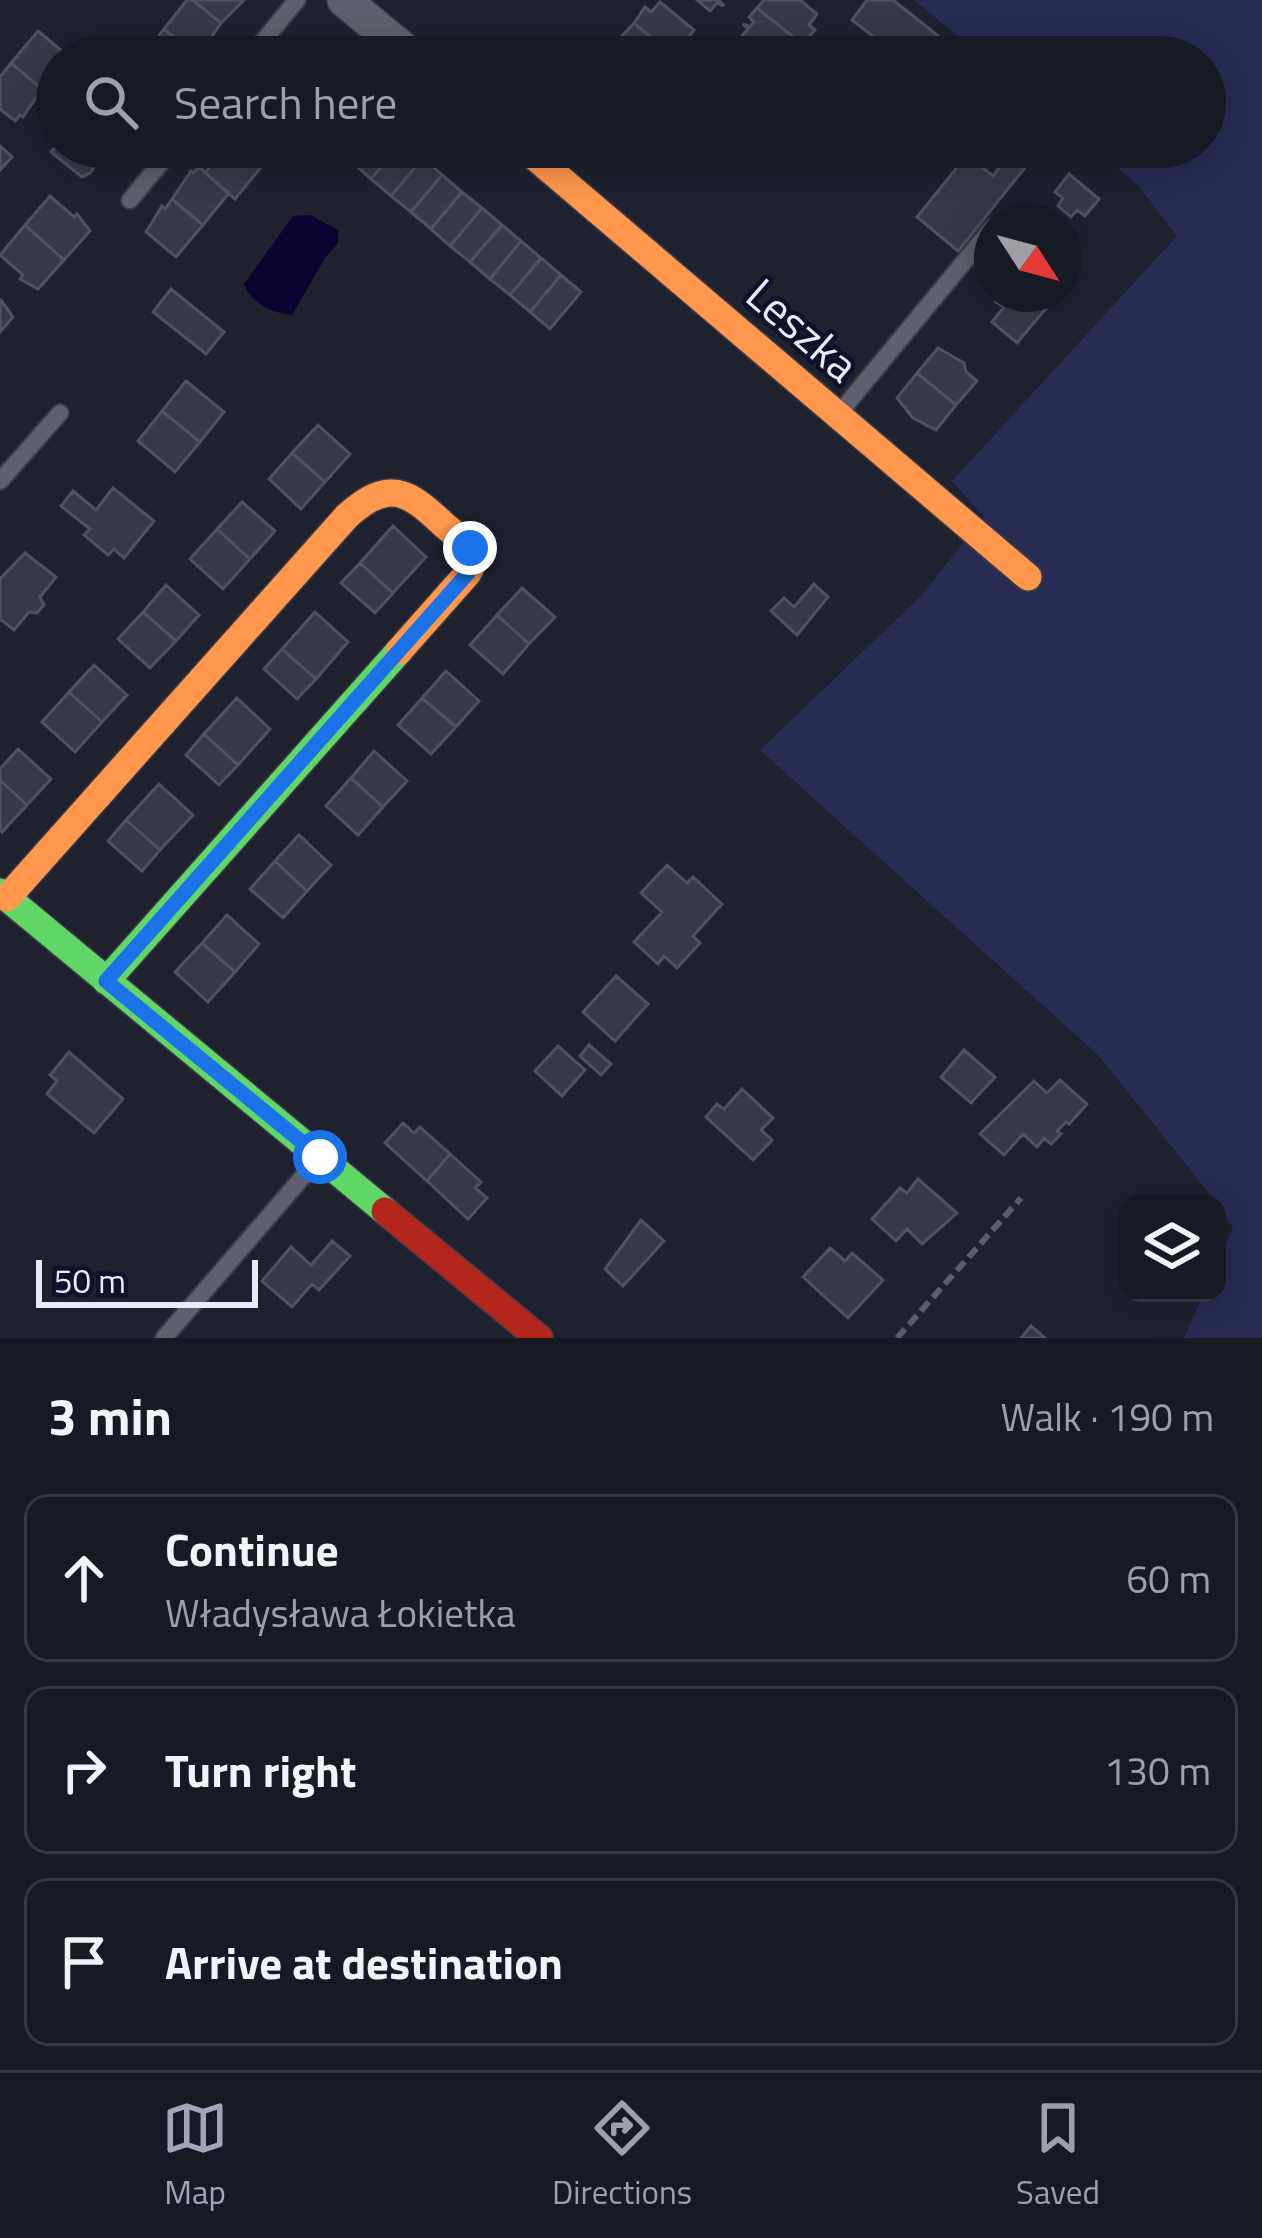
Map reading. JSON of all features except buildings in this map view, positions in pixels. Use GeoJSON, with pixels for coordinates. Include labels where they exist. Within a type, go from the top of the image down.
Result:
{"type":"FeatureCollection","features":[{"type":"Feature","properties":{"kind":"street"},"geometry":{"type":"LineString","coordinates":[[344,0],[388,36]]}},
{"type":"Feature","properties":{"kind":"street","name":"Leszka"},"geometry":{"type":"LineString","coordinates":[[547,168],[1028,577]]}},
{"type":"Feature","properties":{"kind":"street"},"geometry":{"type":"LineString","coordinates":[[106,981],[468,573],[474,561],[470,548],[411,494],[379,493],[347,516],[3,895],[106,981],[539,1338]]}},
{"type":"Feature","properties":{"kind":"lane"},"geometry":{"type":"LineString","coordinates":[[267,36],[297,0]]}},
{"type":"Feature","properties":{"kind":"lane"},"geometry":{"type":"LineString","coordinates":[[130,200],[157,168]]}},
{"type":"Feature","properties":{"kind":"lane"},"geometry":{"type":"LineString","coordinates":[[836,416],[974,250]]}},
{"type":"Feature","properties":{"kind":"lane"},"geometry":{"type":"LineString","coordinates":[[0,481],[60,413]]}},
{"type":"Feature","properties":{"kind":"lane"},"geometry":{"type":"LineString","coordinates":[[164,1338],[320,1157]]}},
{"type":"Feature","properties":{"kind":"path"},"geometry":{"type":"LineString","coordinates":[[897,1338],[1021,1198]]}},
{"type":"Feature","properties":{"kind":"shaded area"},"geometry":{"type":"Polygon","coordinates":[[[914,0],[1262,0],[1262,1338],[1184,1338],[1200,1302],[1226,1302],[1226,1244],[1233,1228],[1226,1217],[1226,1194],[1210,1194],[1099,1056],[760,750],[920,597],[984,517],[952,481],[1177,236],[1138,185],[1117,168],[1226,168],[1226,36],[958,36],[914,0]]]}},
{"type":"Feature","properties":{"kind":"shaded area"},"geometry":{"type":"Polygon","coordinates":[[[310,215],[338,230],[338,243],[292,315],[270,310],[244,284],[293,216],[310,215]]]}},
{"type":"Feature","properties":{"kind":"traffic: fast"},"geometry":{"type":"LineString","coordinates":[[106,981],[399,651]]}},
{"type":"Feature","properties":{"kind":"traffic: fast"},"geometry":{"type":"LineString","coordinates":[[0,892],[385,1211]]}},
{"type":"Feature","properties":{"kind":"traffic: slow"},"geometry":{"type":"LineString","coordinates":[[548,168],[1028,577]]}},
{"type":"Feature","properties":{"kind":"traffic: slow"},"geometry":{"type":"LineString","coordinates":[[7,898],[347,516],[387,493],[420,504],[462,541],[474,561],[399,651]]}},
{"type":"Feature","properties":{"kind":"traffic: jam"},"geometry":{"type":"LineString","coordinates":[[385,1211],[539,1338]]}},
{"type":"Feature","properties":{"kind":"route"},"geometry":{"type":"LineString","coordinates":[[320,1157],[106,981],[468,573],[474,561],[470,548]]}}]}
